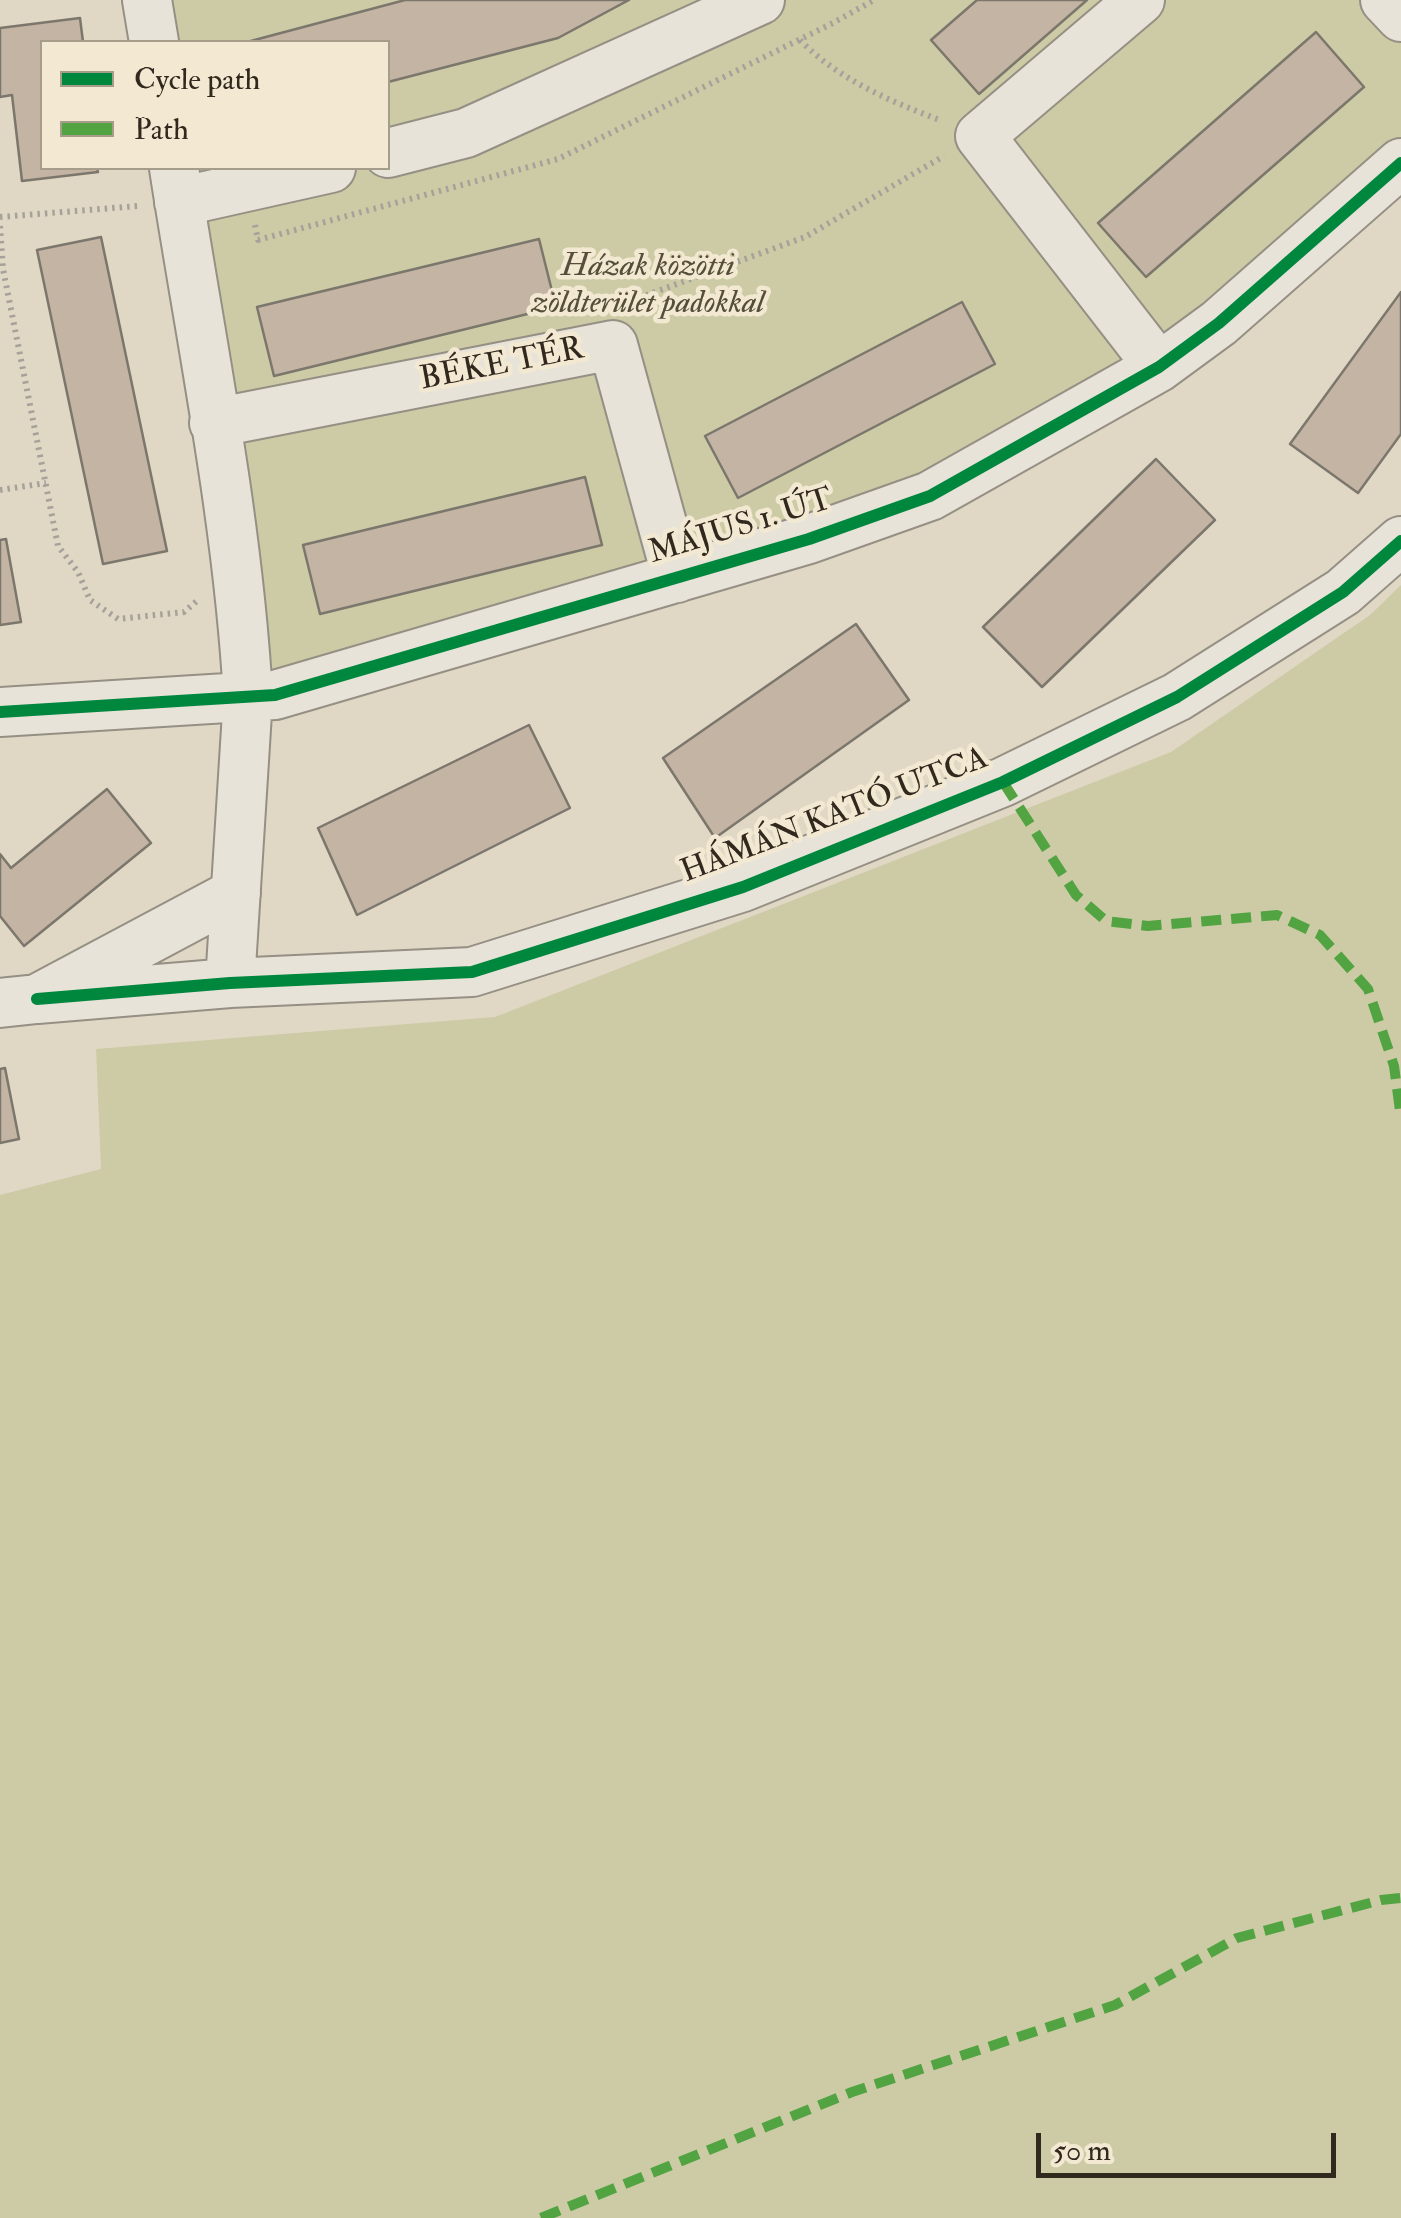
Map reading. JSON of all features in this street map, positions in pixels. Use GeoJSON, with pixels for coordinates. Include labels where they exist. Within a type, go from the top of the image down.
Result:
{"type":"FeatureCollection","features":[{"type":"Feature","properties":{"kind":"street"},"geometry":{"type":"LineString","coordinates":[[147,0],[154,40]]}},
{"type":"Feature","properties":{"kind":"street"},"geometry":{"type":"LineString","coordinates":[[390,152],[466,133],[760,0]]}},
{"type":"Feature","properties":{"kind":"street"},"geometry":{"type":"LineString","coordinates":[[1140,0],[980,136],[1159,367]]}},
{"type":"Feature","properties":{"kind":"street"},"geometry":{"type":"LineString","coordinates":[[1385,0],[1401,17]]}},
{"type":"Feature","properties":{"kind":"street","name":"MÁJUS 1. ÚT"},"geometry":{"type":"LineString","coordinates":[[0,712],[275,695],[810,540],[930,496],[1159,367],[1219,323],[1401,163]]}},
{"type":"Feature","properties":{"kind":"street"},"geometry":{"type":"LineString","coordinates":[[230,983],[248,697],[232,537],[176,185],[313,170]]}},
{"type":"Feature","properties":{"kind":"street","name":"BÉKE TÉR"},"geometry":{"type":"LineString","coordinates":[[214,423],[613,345],[677,578]]}},
{"type":"Feature","properties":{"kind":"street","name":"HÁMÁN KATÓ UTCA"},"geometry":{"type":"LineString","coordinates":[[18,1001],[230,983],[472,972],[742,887],[1003,782],[1178,697],[1342,592],[1401,541]]}},
{"type":"Feature","properties":{"kind":"street"},"geometry":{"type":"LineString","coordinates":[[18,1001],[236,893]]}},
{"type":"Feature","properties":{"kind":"path"},"geometry":{"type":"LineString","coordinates":[[800,40],[820,61],[888,100],[980,136]]}},
{"type":"Feature","properties":{"kind":"path"},"geometry":{"type":"LineString","coordinates":[[613,308],[805,238],[980,136]]}},
{"type":"Feature","properties":{"kind":"path"},"geometry":{"type":"LineString","coordinates":[[0,217],[176,185]]}},
{"type":"Feature","properties":{"kind":"path"},"geometry":{"type":"LineString","coordinates":[[0,226],[3,270],[58,546],[78,572],[90,600],[118,620],[161,617]]}},
{"type":"Feature","properties":{"kind":"path"},"geometry":{"type":"LineString","coordinates":[[0,490],[46,483]]}},
{"type":"Feature","properties":{"kind":"green space","name":"Házak közötti zöldterület padokkal"},"geometry":{"type":"Polygon","coordinates":[[[147,0],[1377,0],[1401,23],[1401,153],[1136,380],[872,516],[248,697],[174,170],[390,170],[390,40],[154,40],[147,0]]]}},
{"type":"Feature","properties":{"kind":"green space"},"geometry":{"type":"Polygon","coordinates":[[[1401,585],[1401,2218],[0,2218],[0,1195],[101,1169],[96,1049],[495,1017],[1171,752],[1370,615],[1401,585]]]}},
{"type":"Feature","properties":{"kind":"building"},"geometry":{"type":"Polygon","coordinates":[[[405,0],[629,0],[558,38],[390,81],[390,40],[255,40],[405,0]]]}},
{"type":"Feature","properties":{"kind":"building"},"geometry":{"type":"Polygon","coordinates":[[[977,0],[1087,0],[979,94],[931,40],[977,0]]]}},
{"type":"Feature","properties":{"kind":"building"},"geometry":{"type":"Polygon","coordinates":[[[80,18],[83,40],[40,40],[40,170],[98,172],[22,181],[12,95],[0,97],[0,28],[80,18]]]}},
{"type":"Feature","properties":{"kind":"building"},"geometry":{"type":"Polygon","coordinates":[[[1316,32],[1364,87],[1146,277],[1098,223],[1316,32]]]}},
{"type":"Feature","properties":{"kind":"building"},"geometry":{"type":"Polygon","coordinates":[[[101,237],[167,551],[103,564],[37,250],[101,237]]]}},
{"type":"Feature","properties":{"kind":"building"},"geometry":{"type":"Polygon","coordinates":[[[539,239],[556,307],[274,376],[257,307],[539,239]]]}},
{"type":"Feature","properties":{"kind":"building"},"geometry":{"type":"Polygon","coordinates":[[[1401,292],[1401,434],[1358,493],[1290,444],[1401,292]]]}},
{"type":"Feature","properties":{"kind":"building"},"geometry":{"type":"Polygon","coordinates":[[[962,302],[995,364],[738,498],[705,436],[962,302]]]}},
{"type":"Feature","properties":{"kind":"building"},"geometry":{"type":"Polygon","coordinates":[[[1156,459],[1215,520],[1042,687],[983,627],[1156,459]]]}},
{"type":"Feature","properties":{"kind":"building"},"geometry":{"type":"Polygon","coordinates":[[[585,477],[602,545],[320,614],[303,545],[585,477]]]}},
{"type":"Feature","properties":{"kind":"building"},"geometry":{"type":"Polygon","coordinates":[[[6,539],[21,622],[0,625],[0,540],[6,539]]]}},
{"type":"Feature","properties":{"kind":"building"},"geometry":{"type":"Polygon","coordinates":[[[856,624],[909,700],[715,838],[663,758],[856,624]]]}},
{"type":"Feature","properties":{"kind":"building"},"geometry":{"type":"Polygon","coordinates":[[[529,725],[570,808],[357,915],[318,828],[529,725]]]}},
{"type":"Feature","properties":{"kind":"building"},"geometry":{"type":"Polygon","coordinates":[[[107,789],[151,843],[24,946],[0,916],[0,854],[11,868],[107,789]]]}},
{"type":"Feature","properties":{"kind":"building"},"geometry":{"type":"Polygon","coordinates":[[[5,1068],[19,1139],[0,1143],[0,1069],[5,1068]]]}},
{"type":"Feature","properties":{"kind":"marked path"},"geometry":{"type":"LineString","coordinates":[[1003,782],[1076,895],[1106,921],[1148,926],[1277,915],[1320,935],[1368,989],[1394,1066],[1401,1118]]}},
{"type":"Feature","properties":{"kind":"marked path"},"geometry":{"type":"LineString","coordinates":[[541,2218],[852,2092],[1115,2005],[1237,1938],[1401,1898]]}},
{"type":"Feature","properties":{"kind":"cycle path"},"geometry":{"type":"LineString","coordinates":[[0,712],[275,695],[809,539],[930,496],[1159,367],[1219,323],[1401,163]]}},
{"type":"Feature","properties":{"kind":"cycle path"},"geometry":{"type":"LineString","coordinates":[[37,999],[230,983],[472,972],[743,887],[1003,782],[1177,697],[1343,592],[1401,541]]}}]}
